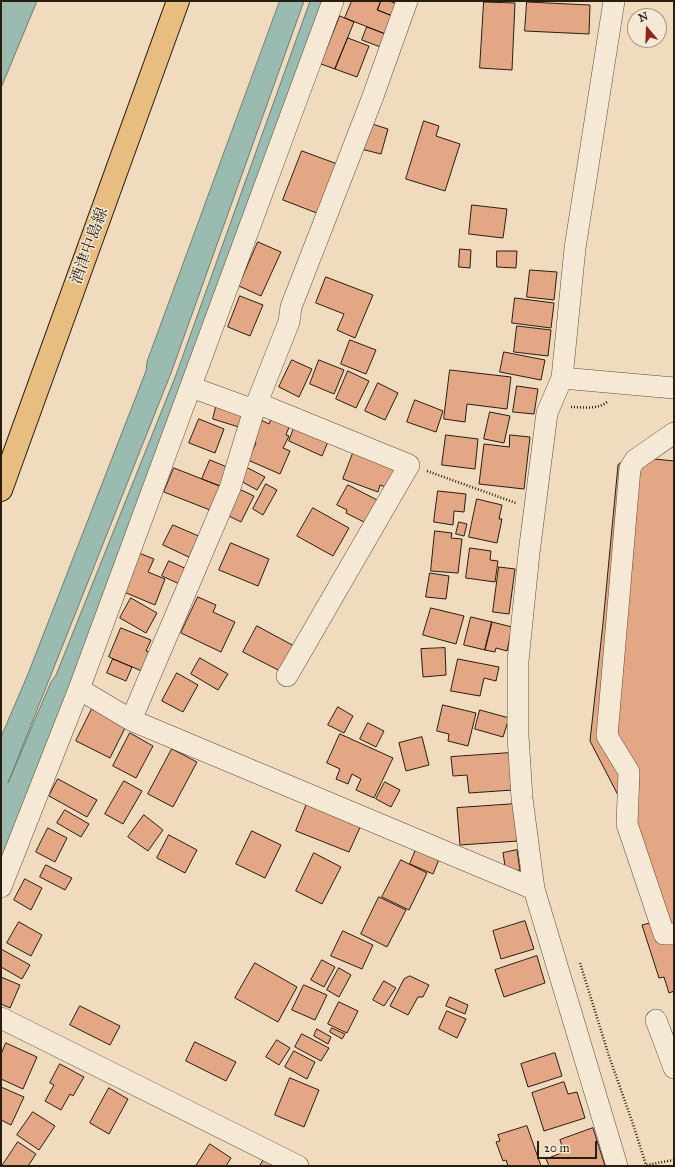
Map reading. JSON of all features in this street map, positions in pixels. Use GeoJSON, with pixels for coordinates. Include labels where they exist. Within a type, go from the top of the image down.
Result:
{"type":"FeatureCollection","features":[{"type":"Feature","properties":{"kind":"main road","name":"酒津中島線"},"geometry":{"type":"LineString","coordinates":[[1,490],[178,1]]}},
{"type":"Feature","properties":{"kind":"street"},"geometry":{"type":"LineString","coordinates":[[1,887],[79,690],[333,1]]}},
{"type":"Feature","properties":{"kind":"street"},"geometry":{"type":"LineString","coordinates":[[131,720],[230,488],[256,406],[289,322],[291,307],[372,99],[407,1]]}},
{"type":"Feature","properties":{"kind":"street"},"geometry":{"type":"LineString","coordinates":[[614,1],[575,248],[562,378],[546,414],[529,553],[518,661],[518,736],[522,798],[534,889],[617,1166]]}},
{"type":"Feature","properties":{"kind":"street"},"geometry":{"type":"LineString","coordinates":[[562,378],[674,388]]}},
{"type":"Feature","properties":{"kind":"street"},"geometry":{"type":"LineString","coordinates":[[191,386],[256,406],[409,464],[286,676]]}},
{"type":"Feature","properties":{"kind":"street"},"geometry":{"type":"LineString","coordinates":[[674,432],[635,460],[630,468],[607,736],[629,772],[627,824],[661,927],[664,934],[674,934]]}},
{"type":"Feature","properties":{"kind":"street"},"geometry":{"type":"LineString","coordinates":[[79,690],[131,720],[534,889]]}},
{"type":"Feature","properties":{"kind":"street"},"geometry":{"type":"LineString","coordinates":[[1,1018],[294,1165]]}},
{"type":"Feature","properties":{"kind":"street"},"geometry":{"type":"LineString","coordinates":[[656,1020],[674,1068]]}},
{"type":"Feature","properties":{"kind":"path"},"geometry":{"type":"LineString","coordinates":[[565,407],[602,406],[608,402],[611,397]]}},
{"type":"Feature","properties":{"kind":"path"},"geometry":{"type":"LineString","coordinates":[[409,464],[534,510]]}},
{"type":"Feature","properties":{"kind":"path"},"geometry":{"type":"LineString","coordinates":[[578,959],[609,1056],[634,1124],[646,1165],[674,1160]]}},
{"type":"Feature","properties":{"kind":"water"},"geometry":{"type":"Polygon","coordinates":[[[1,1],[37,1],[1,88],[1,1]]]}},
{"type":"Feature","properties":{"kind":"water"},"geometry":{"type":"Polygon","coordinates":[[[280,1],[304,1],[171,373],[8,783],[51,682],[56,675],[176,375],[310,1],[332,1],[191,389],[1,862],[1,737],[28,674],[146,371],[147,362],[280,1]]]}},
{"type":"Feature","properties":{"kind":"building"},"geometry":{"type":"Polygon","coordinates":[[[352,1],[381,1],[377,10],[395,17],[388,35],[345,18],[352,1]]]}},
{"type":"Feature","properties":{"kind":"building"},"geometry":{"type":"Polygon","coordinates":[[[381,1],[389,1],[400,5],[395,17],[378,10],[381,1]]]}},
{"type":"Feature","properties":{"kind":"building"},"geometry":{"type":"Polygon","coordinates":[[[484,2],[515,3],[512,70],[480,68],[484,2]]]}},
{"type":"Feature","properties":{"kind":"building"},"geometry":{"type":"Polygon","coordinates":[[[527,2],[590,5],[589,34],[525,31],[527,2]]]}},
{"type":"Feature","properties":{"kind":"building"},"geometry":{"type":"Polygon","coordinates":[[[340,16],[354,22],[335,69],[321,64],[340,16]]]}},
{"type":"Feature","properties":{"kind":"building"},"geometry":{"type":"Polygon","coordinates":[[[367,27],[388,35],[383,48],[362,40],[367,27]]]}},
{"type":"Feature","properties":{"kind":"building"},"geometry":{"type":"Polygon","coordinates":[[[348,38],[369,46],[357,77],[335,69],[348,38]]]}},
{"type":"Feature","properties":{"kind":"building"},"geometry":{"type":"Polygon","coordinates":[[[424,121],[439,126],[436,136],[460,144],[445,191],[406,179],[424,121]]]}},
{"type":"Feature","properties":{"kind":"building"},"geometry":{"type":"Polygon","coordinates":[[[369,123],[388,129],[381,154],[361,149],[369,123]]]}},
{"type":"Feature","properties":{"kind":"building"},"geometry":{"type":"Polygon","coordinates":[[[302,151],[340,165],[322,215],[283,200],[302,151]]]}},
{"type":"Feature","properties":{"kind":"building"},"geometry":{"type":"Polygon","coordinates":[[[472,205],[507,209],[503,238],[469,234],[472,205]]]}},
{"type":"Feature","properties":{"kind":"building"},"geometry":{"type":"Polygon","coordinates":[[[258,242],[281,252],[261,296],[239,286],[258,242]]]}},
{"type":"Feature","properties":{"kind":"building"},"geometry":{"type":"Polygon","coordinates":[[[460,249],[471,250],[470,268],[459,267],[460,249]]]}},
{"type":"Feature","properties":{"kind":"building"},"geometry":{"type":"Polygon","coordinates":[[[497,251],[517,251],[516,268],[497,267],[497,251]]]}},
{"type":"Feature","properties":{"kind":"building"},"geometry":{"type":"Polygon","coordinates":[[[530,270],[557,272],[554,300],[527,297],[530,270]]]}},
{"type":"Feature","properties":{"kind":"building"},"geometry":{"type":"Polygon","coordinates":[[[326,277],[373,295],[355,338],[337,330],[344,314],[316,303],[326,277]]]}},
{"type":"Feature","properties":{"kind":"building"},"geometry":{"type":"Polygon","coordinates":[[[240,296],[263,305],[250,336],[228,327],[240,296]]]}},
{"type":"Feature","properties":{"kind":"building"},"geometry":{"type":"Polygon","coordinates":[[[515,298],[554,303],[551,328],[512,323],[515,298]]]}},
{"type":"Feature","properties":{"kind":"building"},"geometry":{"type":"Polygon","coordinates":[[[517,326],[551,330],[548,356],[514,352],[517,326]]]}},
{"type":"Feature","properties":{"kind":"building"},"geometry":{"type":"Polygon","coordinates":[[[350,340],[376,350],[366,374],[341,364],[350,340]]]}},
{"type":"Feature","properties":{"kind":"building"},"geometry":{"type":"Polygon","coordinates":[[[504,352],[545,360],[541,380],[500,372],[504,352]]]}},
{"type":"Feature","properties":{"kind":"building"},"geometry":{"type":"Polygon","coordinates":[[[292,360],[312,369],[299,397],[279,387],[292,360]]]}},
{"type":"Feature","properties":{"kind":"building"},"geometry":{"type":"Polygon","coordinates":[[[319,360],[344,370],[334,394],[310,384],[319,360]]]}},
{"type":"Feature","properties":{"kind":"building"},"geometry":{"type":"Polygon","coordinates":[[[450,370],[511,377],[507,409],[467,404],[465,422],[444,419],[450,370]]]}},
{"type":"Feature","properties":{"kind":"building"},"geometry":{"type":"Polygon","coordinates":[[[348,371],[369,381],[356,408],[336,399],[348,371]]]}},
{"type":"Feature","properties":{"kind":"building"},"geometry":{"type":"Polygon","coordinates":[[[378,383],[398,393],[385,420],[365,411],[378,383]]]}},
{"type":"Feature","properties":{"kind":"building"},"geometry":{"type":"Polygon","coordinates":[[[517,386],[538,389],[534,414],[513,412],[517,386]]]}},
{"type":"Feature","properties":{"kind":"building"},"geometry":{"type":"Polygon","coordinates":[[[415,400],[443,411],[436,432],[407,422],[415,400]]]}},
{"type":"Feature","properties":{"kind":"building"},"geometry":{"type":"Polygon","coordinates":[[[216,407],[245,417],[242,428],[213,419],[216,407]]]}},
{"type":"Feature","properties":{"kind":"building"},"geometry":{"type":"Polygon","coordinates":[[[490,412],[510,416],[504,443],[484,439],[490,412]]]}},
{"type":"Feature","properties":{"kind":"building"},"geometry":{"type":"Polygon","coordinates":[[[199,419],[224,429],[215,453],[189,443],[199,419]]]}},
{"type":"Feature","properties":{"kind":"building"},"geometry":{"type":"Polygon","coordinates":[[[259,419],[269,424],[271,419],[289,427],[286,435],[289,436],[283,448],[290,451],[280,474],[248,460],[256,443],[250,440],[259,419]]]}},
{"type":"Feature","properties":{"kind":"building"},"geometry":{"type":"Polygon","coordinates":[[[296,423],[330,437],[322,456],[289,441],[296,423]]]}},
{"type":"Feature","properties":{"kind":"building"},"geometry":{"type":"Polygon","coordinates":[[[446,435],[478,439],[475,469],[442,465],[446,435]]]}},
{"type":"Feature","properties":{"kind":"building"},"geometry":{"type":"Polygon","coordinates":[[[510,435],[530,437],[524,489],[479,484],[484,444],[509,447],[510,435]]]}},
{"type":"Feature","properties":{"kind":"building"},"geometry":{"type":"Polygon","coordinates":[[[650,445],[645,458],[674,461],[674,991],[669,993],[664,977],[659,978],[642,925],[654,922],[620,799],[590,741],[618,465],[650,445]]]}},
{"type":"Feature","properties":{"kind":"building"},"geometry":{"type":"Polygon","coordinates":[[[355,448],[397,463],[388,488],[380,485],[378,492],[343,479],[355,448]]]}},
{"type":"Feature","properties":{"kind":"building"},"geometry":{"type":"Polygon","coordinates":[[[210,460],[232,469],[225,488],[202,479],[210,460]]]}},
{"type":"Feature","properties":{"kind":"building"},"geometry":{"type":"Polygon","coordinates":[[[246,467],[265,477],[257,490],[239,480],[246,467]]]}},
{"type":"Feature","properties":{"kind":"building"},"geometry":{"type":"Polygon","coordinates":[[[174,468],[225,488],[215,512],[164,492],[174,468]]]}},
{"type":"Feature","properties":{"kind":"building"},"geometry":{"type":"Polygon","coordinates":[[[266,484],[277,490],[263,515],[253,509],[266,484]]]}},
{"type":"Feature","properties":{"kind":"building"},"geometry":{"type":"Polygon","coordinates":[[[348,485],[381,502],[370,525],[346,513],[347,510],[337,505],[348,485]]]}},
{"type":"Feature","properties":{"kind":"building"},"geometry":{"type":"Polygon","coordinates":[[[237,488],[254,496],[241,522],[225,514],[237,488]]]}},
{"type":"Feature","properties":{"kind":"building"},"geometry":{"type":"Polygon","coordinates":[[[438,491],[466,494],[464,512],[454,511],[453,525],[434,522],[438,491]]]}},
{"type":"Feature","properties":{"kind":"building"},"geometry":{"type":"Polygon","coordinates":[[[477,499],[502,505],[499,519],[502,519],[497,543],[469,537],[477,499]]]}},
{"type":"Feature","properties":{"kind":"building"},"geometry":{"type":"Polygon","coordinates":[[[313,508],[349,528],[333,556],[297,536],[313,508]]]}},
{"type":"Feature","properties":{"kind":"building"},"geometry":{"type":"Polygon","coordinates":[[[459,522],[467,524],[464,536],[456,534],[459,522]]]}},
{"type":"Feature","properties":{"kind":"building"},"geometry":{"type":"Polygon","coordinates":[[[173,525],[201,537],[191,558],[163,545],[173,525]]]}},
{"type":"Feature","properties":{"kind":"building"},"geometry":{"type":"Polygon","coordinates":[[[435,531],[452,533],[451,538],[462,539],[458,573],[431,571],[435,531]]]}},
{"type":"Feature","properties":{"kind":"building"},"geometry":{"type":"Polygon","coordinates":[[[231,543],[269,559],[258,586],[219,570],[231,543]]]}},
{"type":"Feature","properties":{"kind":"building"},"geometry":{"type":"Polygon","coordinates":[[[470,548],[491,551],[490,560],[498,561],[495,582],[466,578],[470,548]]]}},
{"type":"Feature","properties":{"kind":"building"},"geometry":{"type":"Polygon","coordinates":[[[139,553],[154,559],[148,572],[165,579],[155,605],[124,592],[139,553]]]}},
{"type":"Feature","properties":{"kind":"building"},"geometry":{"type":"Polygon","coordinates":[[[169,561],[191,571],[184,586],[162,576],[169,561]]]}},
{"type":"Feature","properties":{"kind":"building"},"geometry":{"type":"Polygon","coordinates":[[[499,567],[515,569],[509,614],[493,612],[499,567]]]}},
{"type":"Feature","properties":{"kind":"building"},"geometry":{"type":"Polygon","coordinates":[[[430,573],[449,576],[446,599],[426,597],[430,573]]]}},
{"type":"Feature","properties":{"kind":"building"},"geometry":{"type":"Polygon","coordinates":[[[198,597],[216,605],[213,612],[235,622],[221,652],[181,633],[198,597]]]}},
{"type":"Feature","properties":{"kind":"building"},"geometry":{"type":"Polygon","coordinates":[[[131,598],[157,613],[146,633],[120,618],[131,598]]]}},
{"type":"Feature","properties":{"kind":"building"},"geometry":{"type":"Polygon","coordinates":[[[431,608],[464,616],[456,644],[423,635],[431,608]]]}},
{"type":"Feature","properties":{"kind":"building"},"geometry":{"type":"Polygon","coordinates":[[[471,617],[492,622],[485,650],[464,645],[471,617]]]}},
{"type":"Feature","properties":{"kind":"building"},"geometry":{"type":"Polygon","coordinates":[[[492,622],[512,627],[507,651],[496,648],[495,652],[485,650],[492,622]]]}},
{"type":"Feature","properties":{"kind":"building"},"geometry":{"type":"Polygon","coordinates":[[[257,626],[296,647],[282,672],[243,652],[257,626]]]}},
{"type":"Feature","properties":{"kind":"building"},"geometry":{"type":"Polygon","coordinates":[[[121,628],[151,640],[146,651],[152,653],[144,672],[109,657],[121,628]]]}},
{"type":"Feature","properties":{"kind":"building"},"geometry":{"type":"Polygon","coordinates":[[[445,648],[446,675],[423,677],[421,649],[445,648]]]}},
{"type":"Feature","properties":{"kind":"building"},"geometry":{"type":"Polygon","coordinates":[[[200,658],[228,674],[218,690],[191,674],[200,658]]]}},
{"type":"Feature","properties":{"kind":"building"},"geometry":{"type":"Polygon","coordinates":[[[113,659],[132,667],[126,681],[107,673],[113,659]]]}},
{"type":"Feature","properties":{"kind":"building"},"geometry":{"type":"Polygon","coordinates":[[[458,659],[499,667],[496,681],[484,678],[480,696],[451,691],[458,659]]]}},
{"type":"Feature","properties":{"kind":"building"},"geometry":{"type":"Polygon","coordinates":[[[177,673],[198,685],[183,712],[162,701],[177,673]]]}},
{"type":"Feature","properties":{"kind":"building"},"geometry":{"type":"Polygon","coordinates":[[[443,705],[476,713],[468,746],[448,741],[449,734],[437,731],[443,705]]]}},
{"type":"Feature","properties":{"kind":"building"},"geometry":{"type":"Polygon","coordinates":[[[338,707],[353,716],[344,733],[328,725],[338,707]]]}},
{"type":"Feature","properties":{"kind":"building"},"geometry":{"type":"Polygon","coordinates":[[[92,709],[126,726],[110,758],[76,741],[92,709]]]}},
{"type":"Feature","properties":{"kind":"building"},"geometry":{"type":"Polygon","coordinates":[[[480,710],[509,718],[503,737],[475,729],[480,710]]]}},
{"type":"Feature","properties":{"kind":"building"},"geometry":{"type":"Polygon","coordinates":[[[368,723],[384,731],[376,747],[360,739],[368,723]]]}},
{"type":"Feature","properties":{"kind":"building"},"geometry":{"type":"Polygon","coordinates":[[[130,733],[153,746],[136,778],[113,766],[130,733]]]}},
{"type":"Feature","properties":{"kind":"building"},"geometry":{"type":"Polygon","coordinates":[[[340,734],[393,758],[374,798],[356,790],[361,779],[352,774],[348,784],[336,779],[340,769],[327,763],[340,734]]]}},
{"type":"Feature","properties":{"kind":"building"},"geometry":{"type":"Polygon","coordinates":[[[422,737],[429,765],[406,771],[399,743],[422,737]]]}},
{"type":"Feature","properties":{"kind":"building"},"geometry":{"type":"Polygon","coordinates":[[[172,749],[197,762],[173,807],[148,794],[172,749]]]}},
{"type":"Feature","properties":{"kind":"building"},"geometry":{"type":"Polygon","coordinates":[[[510,753],[513,790],[469,793],[467,775],[453,776],[451,757],[510,753]]]}},
{"type":"Feature","properties":{"kind":"building"},"geometry":{"type":"Polygon","coordinates":[[[58,779],[97,800],[87,817],[49,796],[58,779]]]}},
{"type":"Feature","properties":{"kind":"building"},"geometry":{"type":"Polygon","coordinates":[[[124,781],[142,791],[123,824],[105,814],[124,781]]]}},
{"type":"Feature","properties":{"kind":"building"},"geometry":{"type":"Polygon","coordinates":[[[385,782],[400,790],[391,807],[376,799],[385,782]]]}},
{"type":"Feature","properties":{"kind":"building"},"geometry":{"type":"Polygon","coordinates":[[[308,801],[362,823],[349,852],[296,831],[308,801]]]}},
{"type":"Feature","properties":{"kind":"building"},"geometry":{"type":"Polygon","coordinates":[[[516,804],[518,841],[460,845],[457,808],[516,804]]]}},
{"type":"Feature","properties":{"kind":"building"},"geometry":{"type":"Polygon","coordinates":[[[65,810],[89,824],[81,837],[57,823],[65,810]]]}},
{"type":"Feature","properties":{"kind":"building"},"geometry":{"type":"Polygon","coordinates":[[[144,815],[163,830],[148,851],[128,837],[144,815]]]}},
{"type":"Feature","properties":{"kind":"building"},"geometry":{"type":"Polygon","coordinates":[[[48,828],[67,838],[55,862],[36,852],[48,828]]]}},
{"type":"Feature","properties":{"kind":"building"},"geometry":{"type":"Polygon","coordinates":[[[252,831],[281,845],[265,878],[236,864],[252,831]]]}},
{"type":"Feature","properties":{"kind":"building"},"geometry":{"type":"Polygon","coordinates":[[[169,835],[197,850],[185,873],[157,858],[169,835]]]}},
{"type":"Feature","properties":{"kind":"building"},"geometry":{"type":"Polygon","coordinates":[[[417,847],[440,857],[433,874],[410,864],[417,847]]]}},
{"type":"Feature","properties":{"kind":"building"},"geometry":{"type":"Polygon","coordinates":[[[517,850],[520,870],[506,872],[503,853],[517,850]]]}},
{"type":"Feature","properties":{"kind":"building"},"geometry":{"type":"Polygon","coordinates":[[[314,853],[341,867],[322,904],[296,891],[314,853]]]}},
{"type":"Feature","properties":{"kind":"building"},"geometry":{"type":"Polygon","coordinates":[[[401,860],[427,873],[409,910],[382,897],[401,860]]]}},
{"type":"Feature","properties":{"kind":"building"},"geometry":{"type":"Polygon","coordinates":[[[46,865],[72,878],[65,890],[40,877],[46,865]]]}},
{"type":"Feature","properties":{"kind":"building"},"geometry":{"type":"Polygon","coordinates":[[[25,879],[42,888],[31,910],[14,900],[25,879]]]}},
{"type":"Feature","properties":{"kind":"building"},"geometry":{"type":"Polygon","coordinates":[[[379,897],[406,910],[387,947],[361,934],[379,897]]]}},
{"type":"Feature","properties":{"kind":"building"},"geometry":{"type":"Polygon","coordinates":[[[525,921],[534,949],[501,959],[493,931],[525,921]]]}},
{"type":"Feature","properties":{"kind":"building"},"geometry":{"type":"Polygon","coordinates":[[[19,922],[42,935],[31,956],[7,943],[19,922]]]}},
{"type":"Feature","properties":{"kind":"building"},"geometry":{"type":"Polygon","coordinates":[[[343,931],[373,945],[362,969],[331,956],[343,931]]]}},
{"type":"Feature","properties":{"kind":"building"},"geometry":{"type":"Polygon","coordinates":[[[1,949],[30,965],[22,979],[1,967],[1,949]]]}},
{"type":"Feature","properties":{"kind":"building"},"geometry":{"type":"Polygon","coordinates":[[[537,956],[545,983],[504,997],[495,970],[537,956]]]}},
{"type":"Feature","properties":{"kind":"building"},"geometry":{"type":"Polygon","coordinates":[[[322,960],[335,967],[324,987],[311,980],[322,960]]]}},
{"type":"Feature","properties":{"kind":"building"},"geometry":{"type":"Polygon","coordinates":[[[255,963],[297,987],[278,1022],[235,998],[255,963]]]}},
{"type":"Feature","properties":{"kind":"building"},"geometry":{"type":"Polygon","coordinates":[[[339,968],[351,975],[339,997],[327,990],[339,968]]]}},
{"type":"Feature","properties":{"kind":"building"},"geometry":{"type":"Polygon","coordinates":[[[410,976],[429,985],[423,997],[418,997],[408,1015],[390,1006],[404,979],[410,976]]]}},
{"type":"Feature","properties":{"kind":"building"},"geometry":{"type":"Polygon","coordinates":[[[1,977],[20,985],[10,1008],[1,1004],[1,977]]]}},
{"type":"Feature","properties":{"kind":"building"},"geometry":{"type":"Polygon","coordinates":[[[384,981],[396,988],[384,1006],[373,1000],[384,981]]]}},
{"type":"Feature","properties":{"kind":"building"},"geometry":{"type":"Polygon","coordinates":[[[304,985],[327,995],[315,1020],[292,1010],[304,985]]]}},
{"type":"Feature","properties":{"kind":"building"},"geometry":{"type":"Polygon","coordinates":[[[450,997],[468,1005],[465,1014],[446,1006],[450,997]]]}},
{"type":"Feature","properties":{"kind":"building"},"geometry":{"type":"Polygon","coordinates":[[[339,1002],[358,1011],[347,1033],[328,1024],[339,1002]]]}},
{"type":"Feature","properties":{"kind":"building"},"geometry":{"type":"Polygon","coordinates":[[[80,1006],[120,1026],[110,1045],[70,1025],[80,1006]]]}},
{"type":"Feature","properties":{"kind":"building"},"geometry":{"type":"Polygon","coordinates":[[[447,1011],[466,1019],[457,1038],[439,1029],[447,1011]]]}},
{"type":"Feature","properties":{"kind":"building"},"geometry":{"type":"Polygon","coordinates":[[[332,1028],[345,1034],[342,1039],[330,1032],[332,1028]]]}},
{"type":"Feature","properties":{"kind":"building"},"geometry":{"type":"Polygon","coordinates":[[[317,1029],[331,1037],[328,1044],[314,1036],[317,1029]]]}},
{"type":"Feature","properties":{"kind":"building"},"geometry":{"type":"Polygon","coordinates":[[[302,1034],[329,1048],[321,1061],[295,1047],[302,1034]]]}},
{"type":"Feature","properties":{"kind":"building"},"geometry":{"type":"Polygon","coordinates":[[[277,1040],[290,1048],[279,1065],[266,1057],[277,1040]]]}},
{"type":"Feature","properties":{"kind":"building"},"geometry":{"type":"Polygon","coordinates":[[[195,1042],[236,1062],[226,1081],[186,1061],[195,1042]]]}},
{"type":"Feature","properties":{"kind":"building"},"geometry":{"type":"Polygon","coordinates":[[[6,1043],[37,1057],[23,1089],[1,1079],[1,1055],[6,1043]]]}},
{"type":"Feature","properties":{"kind":"building"},"geometry":{"type":"Polygon","coordinates":[[[294,1051],[315,1062],[307,1079],[285,1067],[294,1051]]]}},
{"type":"Feature","properties":{"kind":"building"},"geometry":{"type":"Polygon","coordinates":[[[555,1053],[562,1076],[528,1087],[521,1064],[555,1053]]]}},
{"type":"Feature","properties":{"kind":"building"},"geometry":{"type":"Polygon","coordinates":[[[60,1064],[84,1077],[73,1096],[70,1094],[61,1110],[45,1101],[54,1085],[50,1083],[60,1064]]]}},
{"type":"Feature","properties":{"kind":"building"},"geometry":{"type":"Polygon","coordinates":[[[290,1078],[319,1090],[304,1127],[275,1115],[290,1078]]]}},
{"type":"Feature","properties":{"kind":"building"},"geometry":{"type":"Polygon","coordinates":[[[564,1082],[568,1094],[577,1092],[585,1118],[544,1131],[532,1093],[564,1082]]]}},
{"type":"Feature","properties":{"kind":"building"},"geometry":{"type":"Polygon","coordinates":[[[1,1087],[24,1097],[11,1125],[1,1120],[1,1087]]]}},
{"type":"Feature","properties":{"kind":"building"},"geometry":{"type":"Polygon","coordinates":[[[109,1088],[128,1099],[109,1134],[90,1123],[109,1088]]]}},
{"type":"Feature","properties":{"kind":"building"},"geometry":{"type":"Polygon","coordinates":[[[33,1112],[55,1126],[39,1150],[17,1135],[33,1112]]]}},
{"type":"Feature","properties":{"kind":"building"},"geometry":{"type":"Polygon","coordinates":[[[527,1126],[541,1166],[508,1166],[506,1160],[503,1161],[496,1142],[500,1141],[498,1135],[527,1126]]]}},
{"type":"Feature","properties":{"kind":"building"},"geometry":{"type":"Polygon","coordinates":[[[593,1128],[605,1166],[549,1166],[546,1159],[564,1152],[560,1140],[593,1128]]]}},
{"type":"Feature","properties":{"kind":"building"},"geometry":{"type":"Polygon","coordinates":[[[18,1142],[36,1154],[28,1166],[2,1166],[18,1142]]]}},
{"type":"Feature","properties":{"kind":"building"},"geometry":{"type":"Polygon","coordinates":[[[210,1144],[231,1158],[226,1166],[196,1166],[210,1144]]]}},
{"type":"Feature","properties":{"kind":"building"},"geometry":{"type":"Polygon","coordinates":[[[264,1159],[277,1166],[260,1166],[264,1159]]]}}]}
